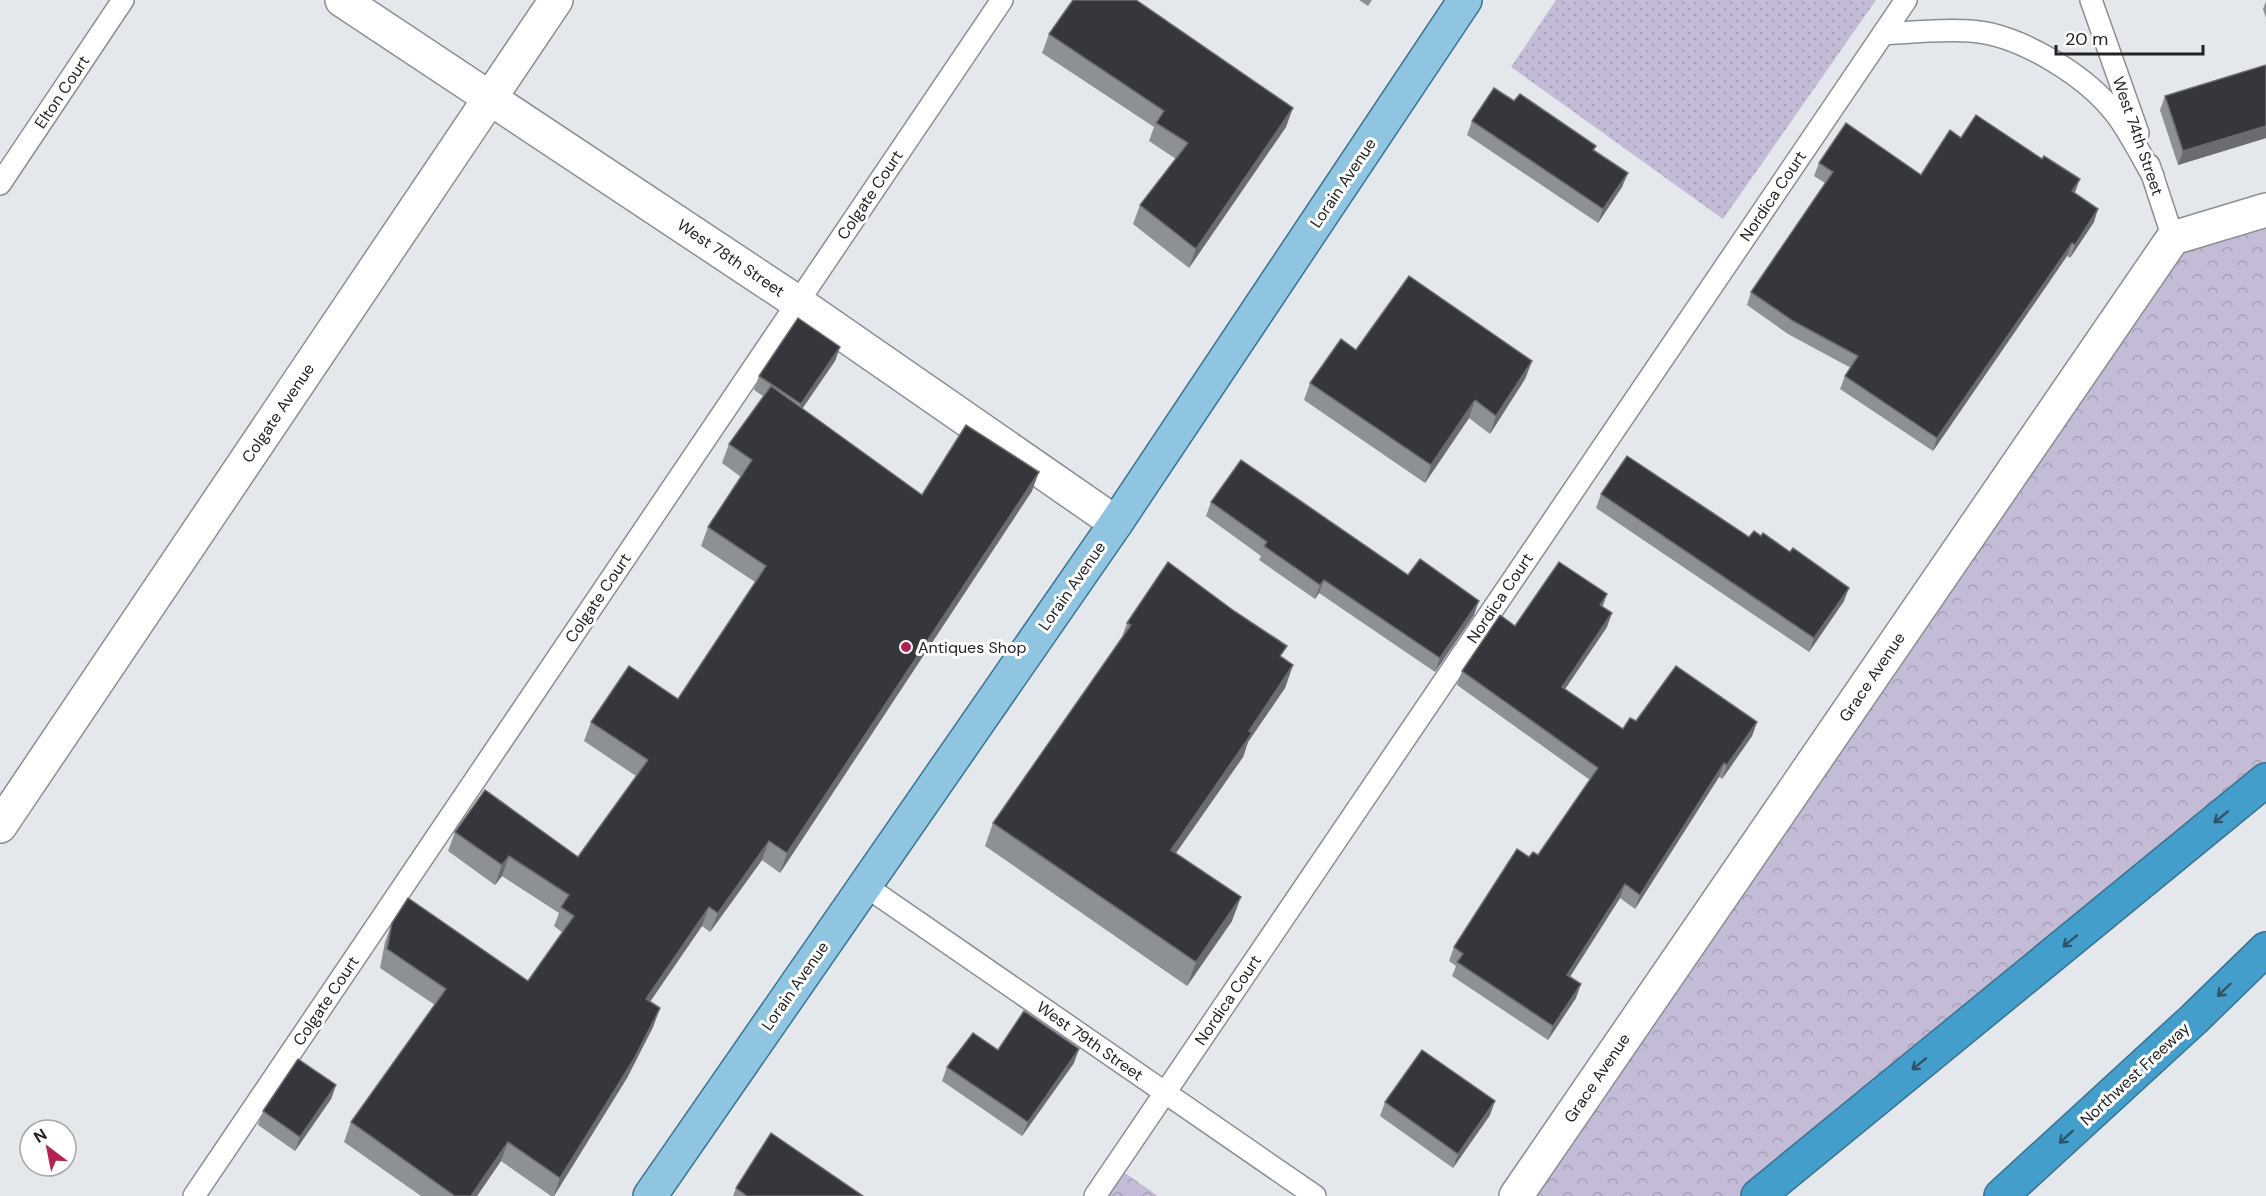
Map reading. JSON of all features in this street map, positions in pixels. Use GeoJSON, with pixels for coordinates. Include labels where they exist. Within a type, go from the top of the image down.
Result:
{"type":"FeatureCollection","features":[{"type":"Feature","properties":{"kind":"highway"},"geometry":{"type":"LineString","coordinates":[[1758,1196],[2266,780]]}},
{"type":"Feature","properties":{"kind":"highway","name":"Northwest Freeway"},"geometry":{"type":"LineString","coordinates":[[2001,1196],[2194,1019],[2266,949]]}},
{"type":"Feature","properties":{"kind":"main road","name":"Lorain Avenue"},"geometry":{"type":"LineString","coordinates":[[650,1196],[1116,523],[1465,0]]}},
{"type":"Feature","properties":{"kind":"street","name":"West 78th Street"},"geometry":{"type":"LineString","coordinates":[[342,0],[797,302],[1116,523]]}},
{"type":"Feature","properties":{"kind":"street","name":"Colgate Avenue"},"geometry":{"type":"LineString","coordinates":[[0,826],[556,0]]}},
{"type":"Feature","properties":{"kind":"street"},"geometry":{"type":"LineString","coordinates":[[2173,238],[2266,210]]}},
{"type":"Feature","properties":{"kind":"street","name":"Grace Avenue"},"geometry":{"type":"LineString","coordinates":[[1516,1196],[2173,238]]}},
{"type":"Feature","properties":{"kind":"lane","name":"Elton Court"},"geometry":{"type":"LineString","coordinates":[[0,184],[123,0]]}},
{"type":"Feature","properties":{"kind":"lane","name":"Colgate Court"},"geometry":{"type":"LineString","coordinates":[[194,1196],[1002,0]]}},
{"type":"Feature","properties":{"kind":"lane","name":"Nordica Court"},"geometry":{"type":"LineString","coordinates":[[1095,1196],[1906,0]]}},
{"type":"Feature","properties":{"kind":"lane","name":"West 74th Street"},"geometry":{"type":"LineString","coordinates":[[2091,0],[2173,238]]}},
{"type":"Feature","properties":{"kind":"lane"},"geometry":{"type":"LineString","coordinates":[[1883,34],[1972,31],[2017,42],[2054,62],[2091,89],[2118,116],[2153,177]]}},
{"type":"Feature","properties":{"kind":"lane","name":"West 79th Street"},"geometry":{"type":"LineString","coordinates":[[864,885],[1315,1196]]}},
{"type":"Feature","properties":{"kind":"green space"},"geometry":{"type":"Polygon","coordinates":[[[1556,0],[1876,0],[1723,219],[1511,67],[1556,0]]]}},
{"type":"Feature","properties":{"kind":"green space"},"geometry":{"type":"Polygon","coordinates":[[[2266,210],[2266,780],[1758,1196],[1516,1196],[2173,238],[2266,210]]]}},
{"type":"Feature","properties":{"kind":"green space"},"geometry":{"type":"Polygon","coordinates":[[[1115,1166],[1158,1196],[1095,1196],[1115,1166]]]}},
{"type":"Feature","properties":{"kind":"building"},"geometry":{"type":"Polygon","coordinates":[[[1073,0],[1136,0],[1293,108],[1196,249],[1140,205],[1188,143],[1156,123],[1164,111],[1049,34],[1073,0]]]}},
{"type":"Feature","properties":{"kind":"building"},"geometry":{"type":"Polygon","coordinates":[[[2266,65],[2266,126],[2183,151],[2165,96],[2266,65]]]}},
{"type":"Feature","properties":{"kind":"building"},"geometry":{"type":"Polygon","coordinates":[[[1494,88],[1514,101],[1520,94],[1596,146],[1593,150],[1628,173],[1603,209],[1472,121],[1494,88]]]}},
{"type":"Feature","properties":{"kind":"building"},"geometry":{"type":"Polygon","coordinates":[[[1976,115],[2042,159],[2044,156],[2080,179],[2072,191],[2098,209],[2075,245],[2072,243],[1937,438],[1845,376],[1858,356],[1793,321],[1751,292],[1833,172],[1819,163],[1846,123],[1921,175],[1950,130],[1961,138],[1976,115]]]}},
{"type":"Feature","properties":{"kind":"building"},"geometry":{"type":"Polygon","coordinates":[[[1409,276],[1532,361],[1496,416],[1475,400],[1431,465],[1310,383],[1341,339],[1356,350],[1409,276]]]}},
{"type":"Feature","properties":{"kind":"building"},"geometry":{"type":"Polygon","coordinates":[[[798,318],[840,347],[801,404],[759,376],[798,318]]]}},
{"type":"Feature","properties":{"kind":"building"},"geometry":{"type":"Polygon","coordinates":[[[771,386],[922,495],[966,425],[1039,472],[787,853],[769,841],[718,913],[709,907],[646,999],[660,1008],[634,1059],[560,1178],[508,1142],[471,1196],[455,1196],[351,1122],[446,989],[387,949],[392,923],[408,898],[528,981],[574,916],[561,907],[569,895],[509,856],[502,865],[455,832],[485,790],[578,857],[648,760],[591,722],[629,666],[678,699],[766,566],[708,527],[752,460],[729,444],[771,386]]]}},
{"type":"Feature","properties":{"kind":"building"},"geometry":{"type":"Polygon","coordinates":[[[1627,456],[1749,537],[1754,531],[1761,536],[1763,533],[1790,552],[1793,548],[1849,588],[1814,638],[1601,494],[1627,456]]]}},
{"type":"Feature","properties":{"kind":"building"},"geometry":{"type":"Polygon","coordinates":[[[1241,460],[1408,575],[1420,559],[1479,601],[1440,658],[1324,580],[1320,585],[1264,546],[1267,542],[1211,502],[1241,460]]]}},
{"type":"Feature","properties":{"kind":"building"},"geometry":{"type":"Polygon","coordinates":[[[1168,562],[1234,611],[1287,646],[1280,656],[1293,665],[1249,731],[1252,733],[1171,850],[1241,897],[1196,962],[993,823],[1131,625],[1127,623],[1168,562]]]}},
{"type":"Feature","properties":{"kind":"building"},"geometry":{"type":"Polygon","coordinates":[[[1559,562],[1607,594],[1600,605],[1612,613],[1562,687],[1623,729],[1630,718],[1636,721],[1676,666],[1757,722],[1727,765],[1724,763],[1640,895],[1625,884],[1567,975],[1581,984],[1553,1026],[1457,962],[1463,954],[1454,947],[1517,849],[1529,857],[1533,852],[1538,855],[1598,768],[1462,671],[1500,615],[1515,626],[1559,562]]]}},
{"type":"Feature","properties":{"kind":"building"},"geometry":{"type":"Polygon","coordinates":[[[1024,1011],[1079,1049],[1028,1122],[947,1067],[973,1033],[998,1050],[1024,1011]]]}},
{"type":"Feature","properties":{"kind":"building"},"geometry":{"type":"Polygon","coordinates":[[[1422,1050],[1495,1101],[1458,1154],[1385,1102],[1422,1050]]]}},
{"type":"Feature","properties":{"kind":"building"},"geometry":{"type":"Polygon","coordinates":[[[298,1059],[336,1085],[300,1137],[263,1111],[298,1059]]]}},
{"type":"Feature","properties":{"kind":"building"},"geometry":{"type":"Polygon","coordinates":[[[771,1133],[863,1196],[747,1196],[736,1188],[771,1133]]]}},
{"type":"Feature","properties":{"kind":"place","name":"Antiques Shop"},"geometry":{"type":"Point","coordinates":[906,647]}}]}
